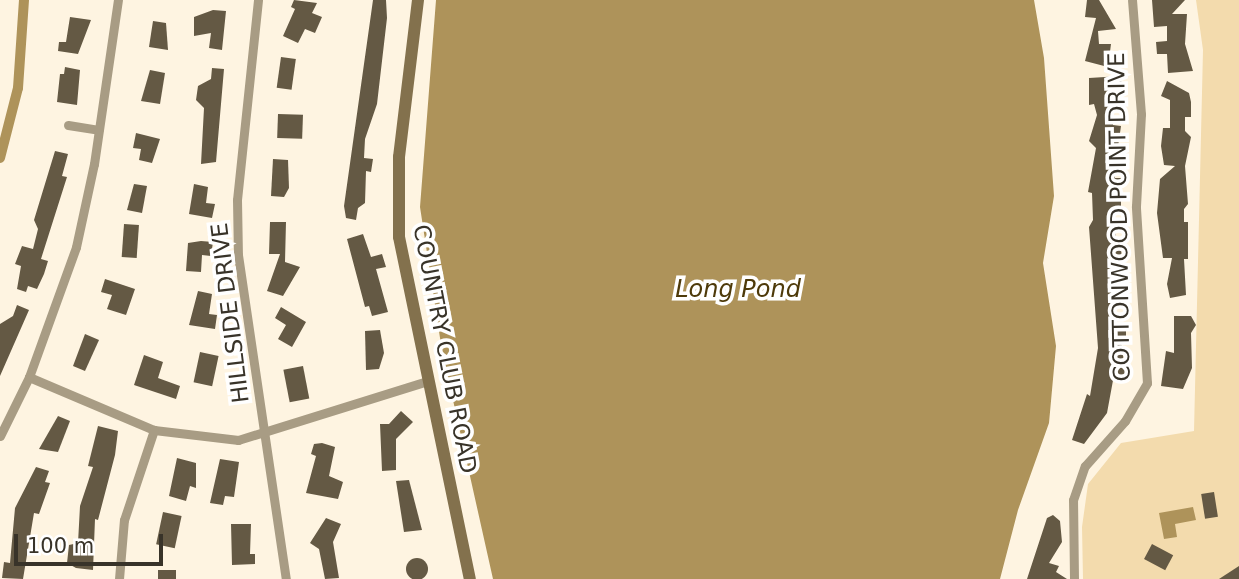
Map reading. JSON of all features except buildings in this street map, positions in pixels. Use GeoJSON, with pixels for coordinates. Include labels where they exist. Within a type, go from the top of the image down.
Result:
{"type":"FeatureCollection","features":[{"type":"Feature","properties":{"kind":"street"},"geometry":{"type":"LineString","coordinates":[[0,436],[29,377],[76,247],[99,130],[118,0]]}},
{"type":"Feature","properties":{"kind":"street","name":"HILLSIDE DRIVE"},"geometry":{"type":"LineString","coordinates":[[258,0],[236,225],[262,435],[286,579]]}},
{"type":"Feature","properties":{"kind":"street","name":"COUNTRY CLUB ROAD"},"geometry":{"type":"LineString","coordinates":[[418,0],[397,188],[405,274],[470,579]]}},
{"type":"Feature","properties":{"kind":"street","name":"COTTONWOOD POINT DRIVE"},"geometry":{"type":"LineString","coordinates":[[1074,579],[1073,500],[1085,466],[1125,421],[1147,383],[1136,206],[1142,114],[1132,0]]}},
{"type":"Feature","properties":{"kind":"street"},"geometry":{"type":"LineString","coordinates":[[68,125],[99,130]]}},
{"type":"Feature","properties":{"kind":"street"},"geometry":{"type":"LineString","coordinates":[[29,377],[154,430],[239,440],[262,435],[426,381]]}},
{"type":"Feature","properties":{"kind":"street"},"geometry":{"type":"LineString","coordinates":[[119,579],[124,520],[154,430]]}},
{"type":"Feature","properties":{"kind":"shaded area"},"geometry":{"type":"Polygon","coordinates":[[[1196,0],[1239,0],[1239,579],[1083,579],[1082,527],[1088,484],[1121,443],[1194,431],[1203,50],[1196,0]]]}},
{"type":"Feature","properties":{"kind":"water","name":"Long Pond"},"geometry":{"type":"Polygon","coordinates":[[[436,0],[1034,0],[1044,58],[1054,196],[1043,263],[1056,346],[1049,423],[1018,510],[1000,579],[493,579],[442,351],[420,207],[436,0]]]}},
{"type":"Feature","properties":{"kind":"water"},"geometry":{"type":"Polygon","coordinates":[[[1193,507],[1196,520],[1175,524],[1177,537],[1164,539],[1159,513],[1193,507]]]}},
{"type":"Feature","properties":{"kind":"waterway"},"geometry":{"type":"LineString","coordinates":[[0,158],[18,88],[24,0]]}}]}
